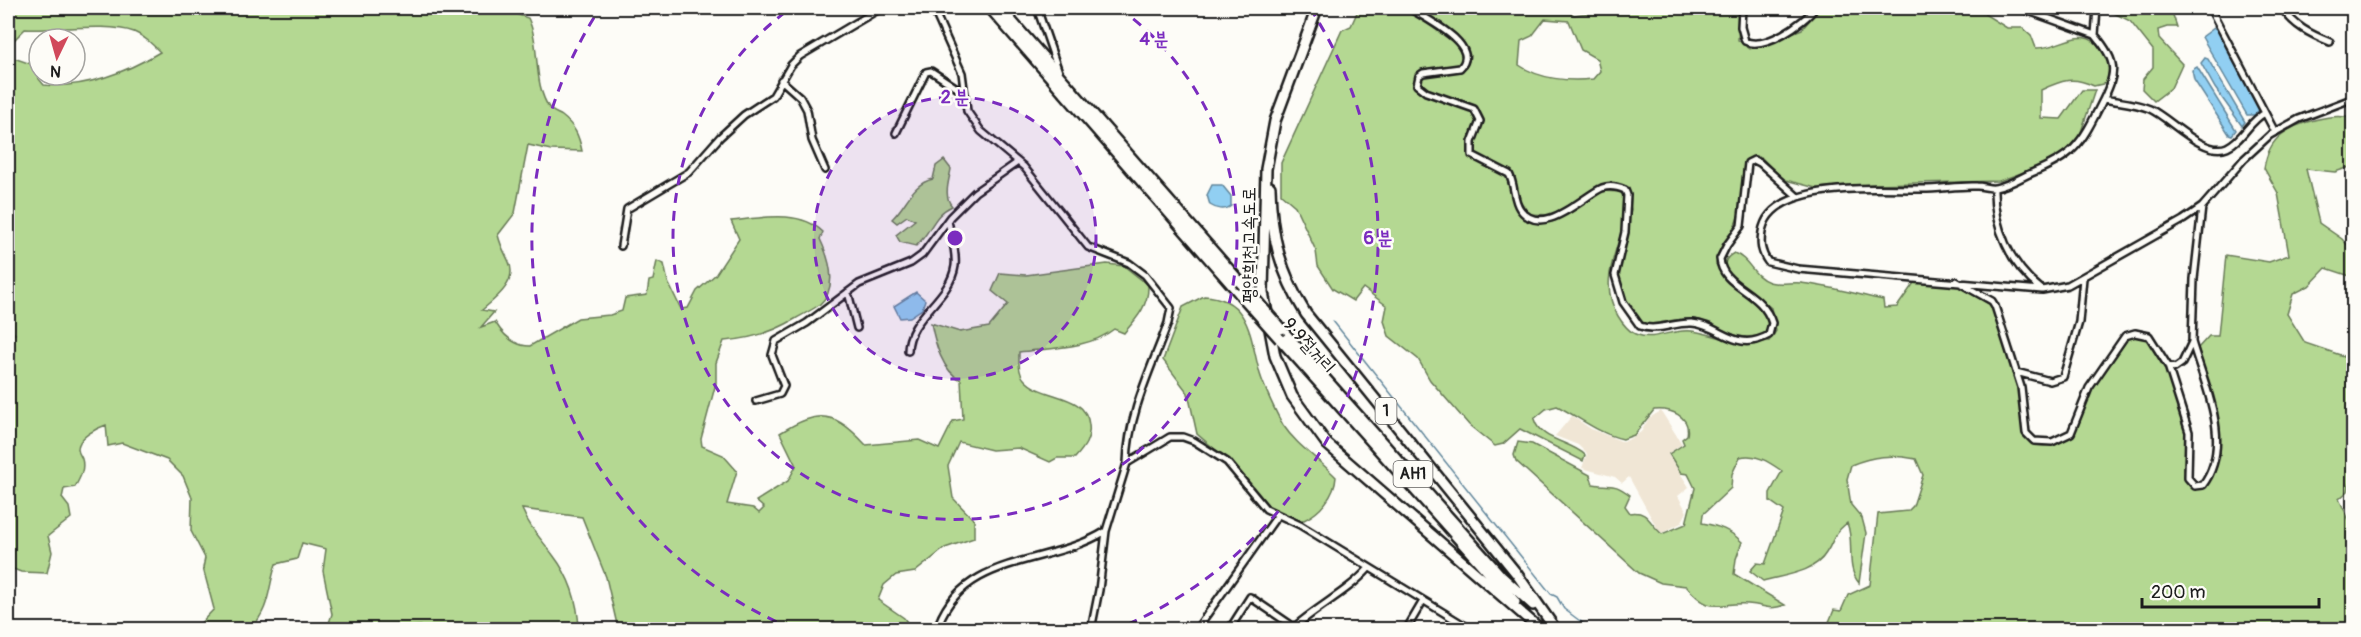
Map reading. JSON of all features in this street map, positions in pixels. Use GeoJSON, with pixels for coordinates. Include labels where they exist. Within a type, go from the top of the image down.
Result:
{"type":"FeatureCollection","features":[{"type":"Feature","properties":{"kind":"highway","name":"9·9절거리"},"geometry":{"type":"LineString","coordinates":[[990,8],[1240,294],[1537,627]]}},
{"type":"Feature","properties":{"kind":"highway","name":"9·9절거리"},"geometry":{"type":"LineString","coordinates":[[1000,8],[1281,329],[1502,576],[1546,617]]}},
{"type":"Feature","properties":{"kind":"highway","name":"평양희천고속도로"},"geometry":{"type":"LineString","coordinates":[[1317,8],[1275,121],[1266,169],[1263,292],[1273,348],[1283,378],[1307,420],[1327,444],[1354,470],[1537,627]]}},
{"type":"Feature","properties":{"kind":"highway","name":"평양희천고속도로"},"geometry":{"type":"LineString","coordinates":[[1323,8],[1280,122],[1270,185],[1276,249],[1284,273],[1306,314],[1516,573],[1556,630]]}},
{"type":"Feature","properties":{"kind":"street"},"geometry":{"type":"LineString","coordinates":[[621,246],[627,210],[689,172],[720,137],[744,116],[773,96],[781,80],[800,56],[881,8]]}},
{"type":"Feature","properties":{"kind":"street"},"geometry":{"type":"LineString","coordinates":[[933,8],[962,73],[967,111],[981,131],[1018,162],[1088,247],[1129,263],[1145,275],[1171,308],[1168,323],[1134,413],[1127,442],[1126,464],[1106,531],[1099,590],[1090,630]]}},
{"type":"Feature","properties":{"kind":"street"},"geometry":{"type":"LineString","coordinates":[[1037,8],[1061,79]]}},
{"type":"Feature","properties":{"kind":"street"},"geometry":{"type":"LineString","coordinates":[[1409,8],[1451,35],[1460,43],[1466,56],[1466,61],[1460,68],[1423,73],[1419,76],[1418,84],[1426,92],[1474,109],[1480,121],[1472,142],[1472,154],[1509,174],[1520,209],[1525,214],[1536,219],[1548,218],[1575,207],[1603,188],[1614,187],[1625,190],[1627,195],[1625,232],[1615,274],[1623,302],[1640,326],[1653,328],[1693,323],[1727,338],[1742,341],[1756,340],[1768,335],[1772,323],[1766,307],[1728,278],[1720,259],[1741,226],[1748,163],[1754,160],[1760,162],[1798,197]]}},
{"type":"Feature","properties":{"kind":"street"},"geometry":{"type":"LineString","coordinates":[[1742,8],[1742,36],[1745,40],[1755,43],[1798,26],[1815,8]]}},
{"type":"Feature","properties":{"kind":"street"},"geometry":{"type":"LineString","coordinates":[[2020,8],[2095,35],[2108,50],[2113,64],[2112,79],[2104,99],[2083,139],[2069,155],[2058,163],[1994,188],[1977,186],[1923,189],[1865,188],[1798,197],[1772,213],[1763,228],[1761,247],[1768,262],[1798,269],[1955,280],[2042,290],[2058,289],[2083,278],[2202,207],[2244,159],[2275,132],[2333,104],[2354,98]]}},
{"type":"Feature","properties":{"kind":"street"},"geometry":{"type":"LineString","coordinates":[[2095,35],[2097,8]]}},
{"type":"Feature","properties":{"kind":"street"},"geometry":{"type":"LineString","coordinates":[[2210,8],[2275,132]]}},
{"type":"Feature","properties":{"kind":"street"},"geometry":{"type":"LineString","coordinates":[[2282,8],[2292,22],[2330,42]]}},
{"type":"Feature","properties":{"kind":"street"},"geometry":{"type":"LineString","coordinates":[[896,133],[926,72],[938,75],[963,92]]}},
{"type":"Feature","properties":{"kind":"street"},"geometry":{"type":"LineString","coordinates":[[781,80],[800,97],[807,110],[812,140],[825,170]]}},
{"type":"Feature","properties":{"kind":"street"},"geometry":{"type":"LineString","coordinates":[[2104,99],[2152,110],[2216,150],[2231,146],[2258,117],[2265,113]]}},
{"type":"Feature","properties":{"kind":"street"},"geometry":{"type":"LineString","coordinates":[[756,401],[780,394],[784,386],[772,355],[776,341],[873,277],[911,263],[928,248],[948,220],[975,192],[1018,162]]}},
{"type":"Feature","properties":{"kind":"street"},"geometry":{"type":"LineString","coordinates":[[1994,188],[1994,212],[2000,232],[2017,263],[2042,290]]}},
{"type":"Feature","properties":{"kind":"street"},"geometry":{"type":"LineString","coordinates":[[1955,280],[1992,301],[1995,306],[2024,403],[2026,433],[2034,441],[2045,443],[2064,439],[2072,433],[2089,388],[2125,336],[2135,333],[2149,336],[2168,366],[2188,432],[2188,478],[2195,486],[2203,485],[2208,478],[2213,460],[2215,427],[2209,392],[2192,342],[2194,279],[2202,207]]}},
{"type":"Feature","properties":{"kind":"street"},"geometry":{"type":"LineString","coordinates":[[908,351],[908,343],[915,328],[948,288],[955,269],[955,253],[948,220]]}},
{"type":"Feature","properties":{"kind":"street"},"geometry":{"type":"LineString","coordinates":[[2016,372],[2050,381],[2063,377],[2079,322],[2083,278]]}},
{"type":"Feature","properties":{"kind":"street"},"geometry":{"type":"LineString","coordinates":[[848,292],[857,328]]}},
{"type":"Feature","properties":{"kind":"street"},"geometry":{"type":"LineString","coordinates":[[2168,366],[2175,368],[2182,363],[2192,342]]}},
{"type":"Feature","properties":{"kind":"street"},"geometry":{"type":"LineString","coordinates":[[1126,464],[1170,437],[1183,437],[1210,450],[1227,462],[1252,495],[1277,516],[1300,525],[1463,627],[1472,630]]}},
{"type":"Feature","properties":{"kind":"street"},"geometry":{"type":"LineString","coordinates":[[1196,630],[1277,516]]}},
{"type":"Feature","properties":{"kind":"street"},"geometry":{"type":"LineString","coordinates":[[939,623],[946,604],[990,571],[1003,564],[1068,550],[1106,531]]}},
{"type":"Feature","properties":{"kind":"street"},"geometry":{"type":"LineString","coordinates":[[1229,630],[1250,597],[1292,628],[1310,612],[1357,582],[1369,568]]}},
{"type":"Feature","properties":{"kind":"street"},"geometry":{"type":"LineString","coordinates":[[1406,630],[1423,602]]}},
{"type":"Feature","properties":{"kind":"shaded area"},"geometry":{"type":"Polygon","coordinates":[[[1661,411],[1682,444],[1668,454],[1689,487],[1678,496],[1687,512],[1681,523],[1662,533],[1658,530],[1629,477],[1622,483],[1615,477],[1582,468],[1587,454],[1578,445],[1555,436],[1572,416],[1591,429],[1626,441],[1641,432],[1649,418],[1661,411]]]}},
{"type":"Feature","properties":{"kind":"green space"},"geometry":{"type":"Polygon","coordinates":[[[13,8],[509,8],[506,11],[528,18],[544,99],[550,109],[562,116],[573,128],[582,151],[551,150],[528,145],[515,213],[498,235],[509,262],[510,276],[504,289],[482,310],[494,312],[481,327],[495,322],[510,339],[524,346],[530,346],[578,318],[610,315],[622,311],[625,298],[647,295],[649,281],[653,280],[657,261],[664,264],[668,282],[681,309],[688,308],[697,291],[716,274],[739,239],[731,221],[767,217],[791,218],[803,220],[823,232],[820,239],[830,273],[829,290],[825,298],[816,307],[769,332],[724,341],[716,363],[716,383],[701,439],[702,446],[723,455],[737,471],[727,504],[753,508],[759,513],[764,508],[756,501],[788,481],[796,466],[780,433],[806,420],[826,417],[836,420],[866,445],[919,440],[939,449],[953,421],[963,419],[961,380],[954,376],[944,363],[931,323],[960,332],[989,327],[1008,304],[992,291],[1000,273],[1026,275],[1107,264],[1124,266],[1148,285],[1148,292],[1138,316],[1124,333],[1114,329],[1104,336],[1081,344],[1019,352],[1020,370],[1024,379],[1032,386],[1072,401],[1086,414],[1089,425],[1088,439],[1075,458],[1057,458],[1050,462],[1019,448],[992,450],[959,442],[948,466],[953,498],[974,520],[974,538],[945,548],[915,572],[896,575],[884,585],[878,600],[904,618],[912,629],[618,629],[606,577],[582,517],[522,509],[532,528],[559,563],[568,581],[575,600],[579,629],[417,629],[420,626],[408,627],[406,630],[327,629],[332,614],[323,571],[326,549],[302,543],[297,559],[276,564],[262,613],[251,629],[195,629],[214,609],[203,568],[205,558],[191,531],[192,498],[183,476],[167,460],[122,443],[108,446],[106,425],[89,434],[79,445],[78,450],[83,463],[82,473],[75,487],[64,489],[62,498],[69,507],[71,518],[48,536],[52,552],[47,573],[21,572],[8,567],[8,340],[15,334],[8,326],[8,56],[27,63],[27,87],[87,87],[87,82],[119,72],[160,52],[148,40],[134,32],[96,27],[27,27],[8,46],[8,10],[13,8]]]}},
{"type":"Feature","properties":{"kind":"green space"},"geometry":{"type":"Polygon","coordinates":[[[1359,8],[1405,8],[1460,47],[1463,54],[1462,63],[1450,68],[1420,72],[1415,76],[1416,87],[1432,96],[1463,106],[1476,117],[1477,124],[1469,156],[1506,176],[1517,210],[1531,220],[1556,218],[1586,203],[1602,191],[1621,192],[1625,206],[1624,220],[1611,266],[1609,282],[1611,299],[1620,319],[1635,334],[1651,336],[1692,331],[1736,342],[1769,341],[1776,331],[1771,308],[1726,272],[1726,261],[1734,253],[1769,282],[1801,283],[1842,290],[1883,300],[1884,308],[1897,307],[1916,280],[1954,283],[1992,306],[2005,338],[2015,373],[2024,433],[2036,445],[2056,444],[2073,435],[2083,406],[2095,383],[2126,338],[2139,336],[2148,339],[2163,360],[2181,407],[2186,435],[2185,474],[2191,487],[2197,488],[2209,481],[2216,447],[2211,397],[2198,348],[2209,336],[2218,336],[2226,255],[2269,262],[2289,255],[2278,193],[2264,168],[2268,154],[2277,138],[2296,126],[2327,118],[2353,119],[2353,166],[2335,172],[2306,169],[2319,223],[2342,239],[2353,251],[2353,277],[2326,268],[2309,286],[2293,294],[2287,314],[2305,343],[2346,357],[2353,367],[2353,467],[2348,491],[2339,499],[2353,528],[2353,629],[1826,629],[1834,610],[1841,611],[1848,595],[1870,585],[1878,514],[1908,511],[1913,506],[1923,475],[1916,459],[1891,456],[1851,465],[1847,479],[1851,505],[1862,518],[1866,533],[1859,583],[1852,570],[1847,523],[1836,534],[1821,560],[1806,569],[1763,581],[1750,571],[1757,563],[1765,564],[1784,511],[1770,501],[1770,493],[1782,471],[1751,456],[1740,457],[1732,474],[1731,488],[1703,514],[1702,523],[1724,529],[1742,542],[1734,574],[1785,605],[1770,608],[1748,604],[1715,606],[1702,601],[1686,586],[1661,583],[1639,573],[1516,461],[1514,455],[1518,442],[1532,444],[1590,475],[1593,484],[1619,488],[1630,495],[1625,506],[1630,513],[1645,516],[1662,534],[1686,524],[1695,488],[1688,474],[1681,473],[1669,454],[1684,444],[1682,439],[1687,435],[1687,428],[1683,418],[1666,410],[1654,410],[1634,435],[1623,439],[1597,429],[1557,406],[1546,409],[1534,419],[1537,426],[1549,436],[1579,450],[1585,455],[1583,461],[1520,429],[1503,444],[1495,446],[1469,425],[1430,380],[1418,359],[1389,336],[1384,321],[1387,306],[1363,288],[1353,301],[1333,289],[1318,266],[1316,251],[1295,206],[1281,194],[1281,163],[1342,30],[1351,26],[1359,8]]]}},
{"type":"Feature","properties":{"kind":"green space"},"geometry":{"type":"Polygon","coordinates":[[[1416,8],[1562,8],[1574,15],[1594,12],[1597,8],[1740,8],[1738,40],[1750,49],[1802,29],[1820,8],[1975,8],[2007,28],[2023,28],[2031,35],[2036,48],[2080,37],[2088,38],[2104,52],[2110,63],[2110,70],[2107,83],[2094,86],[2068,80],[2041,90],[2041,118],[2061,119],[2082,90],[2095,90],[2080,135],[2052,162],[1999,181],[1816,188],[1782,179],[1762,158],[1745,161],[1738,217],[1720,251],[1716,264],[1728,281],[1758,305],[1768,321],[1765,334],[1744,337],[1693,319],[1641,324],[1626,300],[1618,273],[1631,210],[1626,186],[1607,184],[1551,215],[1529,214],[1519,199],[1510,171],[1475,154],[1475,145],[1482,126],[1480,113],[1466,102],[1436,93],[1420,84],[1421,77],[1464,69],[1470,55],[1457,35],[1416,8]],[[1545,19],[1532,36],[1521,41],[1519,65],[1536,74],[1554,78],[1593,79],[1600,71],[1597,59],[1581,50],[1569,21],[1545,19]]]}},
{"type":"Feature","properties":{"kind":"green space"},"geometry":{"type":"Polygon","coordinates":[[[2104,8],[2163,8],[2173,15],[2177,27],[2158,30],[2159,39],[2182,64],[2171,88],[2154,101],[2142,89],[2143,79],[2153,67],[2153,50],[2130,21],[2104,8]]]}},
{"type":"Feature","properties":{"kind":"green space"},"geometry":{"type":"Polygon","coordinates":[[[944,160],[951,169],[947,193],[952,206],[940,214],[916,246],[900,242],[896,235],[915,220],[907,216],[897,223],[892,219],[920,185],[933,179],[936,166],[944,160]]]}},
{"type":"Feature","properties":{"kind":"green space"},"geometry":{"type":"Polygon","coordinates":[[[1204,296],[1219,298],[1240,312],[1250,334],[1262,379],[1283,425],[1336,477],[1333,490],[1326,503],[1304,520],[1291,519],[1268,507],[1254,494],[1237,468],[1197,434],[1188,393],[1163,360],[1183,307],[1204,296]]]}},
{"type":"Feature","properties":{"kind":"water"},"geometry":{"type":"Polygon","coordinates":[[[2214,28],[2218,29],[2260,109],[2254,115],[2247,115],[2202,37],[2214,28]]]}},
{"type":"Feature","properties":{"kind":"water"},"geometry":{"type":"Polygon","coordinates":[[[2205,58],[2208,59],[2245,122],[2242,126],[2215,88],[2201,63],[2205,58]]]}},
{"type":"Feature","properties":{"kind":"water"},"geometry":{"type":"Polygon","coordinates":[[[2197,67],[2236,130],[2232,135],[2229,134],[2194,80],[2192,70],[2197,67]]]}},
{"type":"Feature","properties":{"kind":"water"},"geometry":{"type":"Polygon","coordinates":[[[1212,185],[1222,185],[1231,196],[1231,206],[1220,209],[1210,205],[1207,195],[1212,185]]]}},
{"type":"Feature","properties":{"kind":"water"},"geometry":{"type":"Polygon","coordinates":[[[916,292],[925,300],[922,309],[910,317],[900,318],[894,306],[916,292]]]}},
{"type":"Feature","properties":{"kind":"waterway"},"geometry":{"type":"LineString","coordinates":[[1333,321],[1551,594],[1557,597],[1564,609],[1592,630]]}}]}
